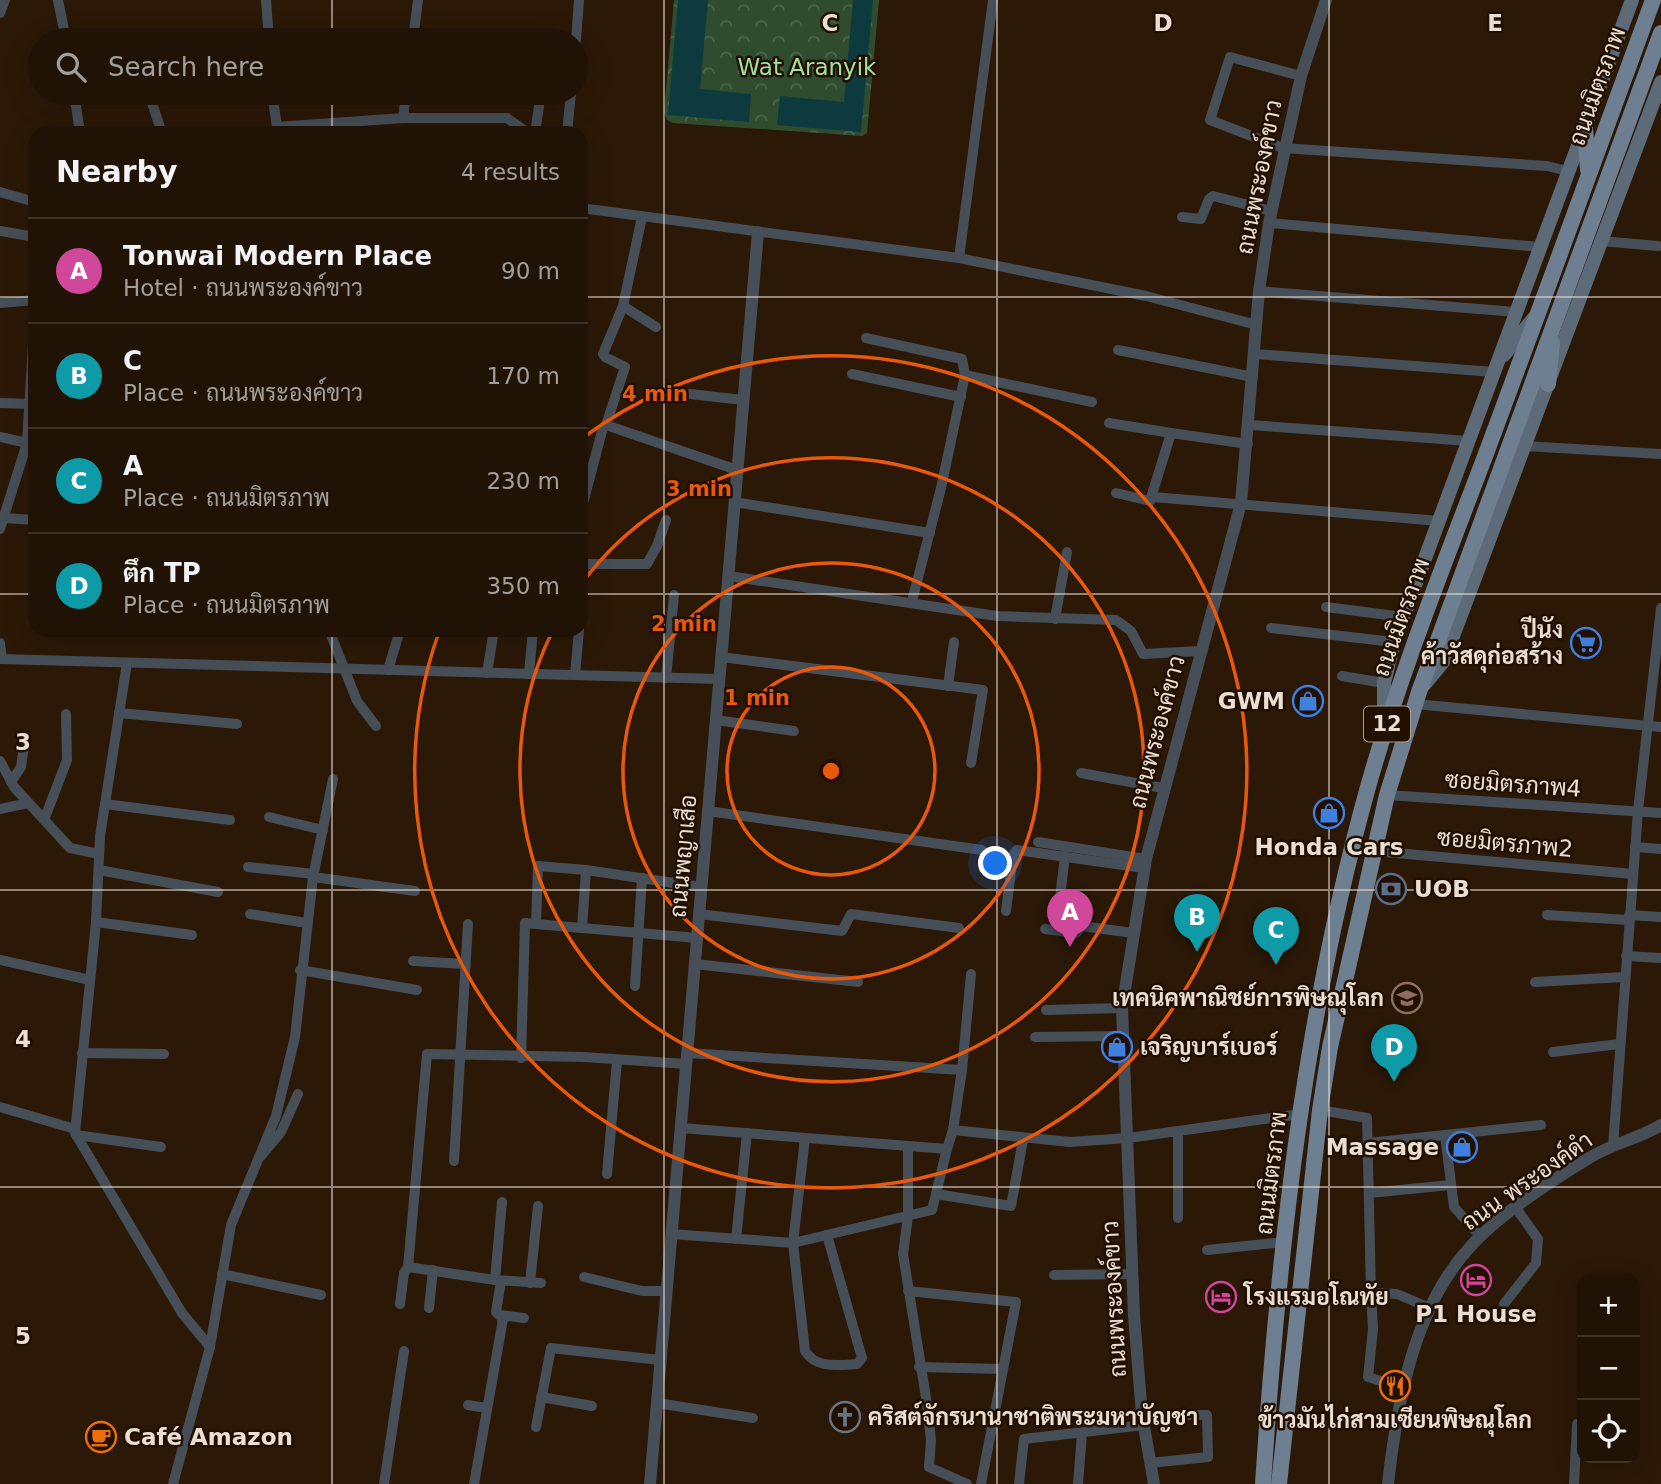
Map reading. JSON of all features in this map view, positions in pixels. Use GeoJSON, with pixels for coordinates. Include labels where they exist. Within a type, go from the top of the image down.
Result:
{"type":"FeatureCollection","features":[{"type":"Feature","properties":{"kind":"main road"},"geometry":{"type":"LineString","coordinates":[[1384,734],[1384,683],[1394,642],[1632,0]]}},
{"type":"Feature","properties":{"kind":"main road","name":"ถนนมิตรภาพ"},"geometry":{"type":"LineString","coordinates":[[1279,1484],[1320,1110],[1330,1047],[1387,795],[1417,698],[1554,319],[1653,0]]}},
{"type":"Feature","properties":{"kind":"main road","name":"ถนนมิตรภาพ"},"geometry":{"type":"LineString","coordinates":[[1263,1484],[1270,1377],[1300,1114],[1350,860],[1384,734],[1538,313],[1661,33]]}},
{"type":"Feature","properties":{"kind":"main road"},"geometry":{"type":"LineString","coordinates":[[1417,698],[1443,662],[1661,82]]}},
{"type":"Feature","properties":{"kind":"main road"},"geometry":{"type":"LineString","coordinates":[[1584,127],[1594,184]]}},
{"type":"Feature","properties":{"kind":"main road"},"geometry":{"type":"LineString","coordinates":[[1594,184],[1636,148]]}},
{"type":"Feature","properties":{"kind":"main road"},"geometry":{"type":"LineString","coordinates":[[1495,368],[1538,313]]}},
{"type":"Feature","properties":{"kind":"main road"},"geometry":{"type":"LineString","coordinates":[[1548,384],[1554,319]]}},
{"type":"Feature","properties":{"kind":"main road"},"geometry":{"type":"LineString","coordinates":[[1253,1484],[1270,1377]]}},
{"type":"Feature","properties":{"kind":"main road"},"geometry":{"type":"LineString","coordinates":[[1288,1404],[1290,1484]]}},
{"type":"Feature","properties":{"kind":"street"},"geometry":{"type":"LineString","coordinates":[[0,13],[5,0]]}},
{"type":"Feature","properties":{"kind":"street"},"geometry":{"type":"LineString","coordinates":[[58,0],[64,28]]}},
{"type":"Feature","properties":{"kind":"street"},"geometry":{"type":"LineString","coordinates":[[266,0],[267,28]]}},
{"type":"Feature","properties":{"kind":"street"},"geometry":{"type":"LineString","coordinates":[[414,28],[418,0]]}},
{"type":"Feature","properties":{"kind":"street"},"geometry":{"type":"LineString","coordinates":[[577,28],[579,0]]}},
{"type":"Feature","properties":{"kind":"street"},"geometry":{"type":"LineString","coordinates":[[959,258],[993,0]]}},
{"type":"Feature","properties":{"kind":"street","name":"ถนนพระองค์ขาว"},"geometry":{"type":"LineString","coordinates":[[1154,1484],[1143,1420],[1133,1274],[1122,1008],[1145,864],[1200,651],[1221,588],[1241,503],[1250,425],[1259,291],[1270,217],[1283,148],[1301,76],[1326,0]]}},
{"type":"Feature","properties":{"kind":"street"},"geometry":{"type":"LineString","coordinates":[[1301,76],[1230,57],[1210,120],[1283,148],[1547,166],[1568,171]]}},
{"type":"Feature","properties":{"kind":"street"},"geometry":{"type":"LineString","coordinates":[[76,105],[79,126]]}},
{"type":"Feature","properties":{"kind":"street"},"geometry":{"type":"LineString","coordinates":[[153,105],[160,126]]}},
{"type":"Feature","properties":{"kind":"street"},"geometry":{"type":"LineString","coordinates":[[273,105],[276,126]]}},
{"type":"Feature","properties":{"kind":"street"},"geometry":{"type":"LineString","coordinates":[[404,118],[406,105]]}},
{"type":"Feature","properties":{"kind":"street"},"geometry":{"type":"LineString","coordinates":[[536,126],[539,105]]}},
{"type":"Feature","properties":{"kind":"street"},"geometry":{"type":"LineString","coordinates":[[568,126],[569,105]]}},
{"type":"Feature","properties":{"kind":"street"},"geometry":{"type":"LineString","coordinates":[[319,126],[404,118],[507,118],[518,126]]}},
{"type":"Feature","properties":{"kind":"street"},"geometry":{"type":"LineString","coordinates":[[0,192],[28,200]]}},
{"type":"Feature","properties":{"kind":"street"},"geometry":{"type":"LineString","coordinates":[[1182,217],[1201,219],[1208,201],[1213,196],[1270,217],[1540,247]]}},
{"type":"Feature","properties":{"kind":"street"},"geometry":{"type":"LineString","coordinates":[[588,209],[959,258],[1146,296],[1257,325]]}},
{"type":"Feature","properties":{"kind":"street"},"geometry":{"type":"LineString","coordinates":[[642,217],[623,306],[604,354],[625,367],[606,425],[737,470]]}},
{"type":"Feature","properties":{"kind":"street"},"geometry":{"type":"LineString","coordinates":[[0,232],[28,236]]}},
{"type":"Feature","properties":{"kind":"street","name":"ถนนพญาเสือ"},"geometry":{"type":"LineString","coordinates":[[650,1484],[758,232]]}},
{"type":"Feature","properties":{"kind":"street"},"geometry":{"type":"LineString","coordinates":[[1601,241],[1658,246]]}},
{"type":"Feature","properties":{"kind":"street"},"geometry":{"type":"LineString","coordinates":[[1259,291],[1516,312]]}},
{"type":"Feature","properties":{"kind":"street"},"geometry":{"type":"LineString","coordinates":[[0,303],[28,301]]}},
{"type":"Feature","properties":{"kind":"street"},"geometry":{"type":"LineString","coordinates":[[623,306],[656,327]]}},
{"type":"Feature","properties":{"kind":"street"},"geometry":{"type":"LineString","coordinates":[[866,338],[962,359],[965,375],[912,601]]}},
{"type":"Feature","properties":{"kind":"street"},"geometry":{"type":"LineString","coordinates":[[1118,350],[1254,377]]}},
{"type":"Feature","properties":{"kind":"street"},"geometry":{"type":"LineString","coordinates":[[1255,354],[1495,368]]}},
{"type":"Feature","properties":{"kind":"street"},"geometry":{"type":"LineString","coordinates":[[852,374],[961,397]]}},
{"type":"Feature","properties":{"kind":"street"},"geometry":{"type":"LineString","coordinates":[[965,375],[1092,402]]}},
{"type":"Feature","properties":{"kind":"street"},"geometry":{"type":"LineString","coordinates":[[690,394],[743,400]]}},
{"type":"Feature","properties":{"kind":"street"},"geometry":{"type":"LineString","coordinates":[[0,402],[28,404]]}},
{"type":"Feature","properties":{"kind":"street"},"geometry":{"type":"LineString","coordinates":[[1109,423],[1248,444]]}},
{"type":"Feature","properties":{"kind":"street"},"geometry":{"type":"LineString","coordinates":[[1250,425],[1468,441]]}},
{"type":"Feature","properties":{"kind":"street"},"geometry":{"type":"LineString","coordinates":[[588,485],[602,431]]}},
{"type":"Feature","properties":{"kind":"street"},"geometry":{"type":"LineString","coordinates":[[1153,497],[1171,433]]}},
{"type":"Feature","properties":{"kind":"street"},"geometry":{"type":"LineString","coordinates":[[0,437],[28,440]]}},
{"type":"Feature","properties":{"kind":"street"},"geometry":{"type":"LineString","coordinates":[[28,446],[1,523],[28,521]]}},
{"type":"Feature","properties":{"kind":"street"},"geometry":{"type":"LineString","coordinates":[[1524,446],[1661,454]]}},
{"type":"Feature","properties":{"kind":"street"},"geometry":{"type":"LineString","coordinates":[[1116,493],[1146,501],[1153,497],[1241,503],[1439,521]]}},
{"type":"Feature","properties":{"kind":"street"},"geometry":{"type":"LineString","coordinates":[[734,502],[930,533]]}},
{"type":"Feature","properties":{"kind":"street"},"geometry":{"type":"LineString","coordinates":[[588,565],[647,564],[657,547],[666,520]]}},
{"type":"Feature","properties":{"kind":"street"},"geometry":{"type":"LineString","coordinates":[[1055,619],[1067,551]]}},
{"type":"Feature","properties":{"kind":"street"},"geometry":{"type":"LineString","coordinates":[[728,576],[912,601],[997,616],[1116,620],[1131,631],[1143,654],[1200,651]]}},
{"type":"Feature","properties":{"kind":"street"},"geometry":{"type":"LineString","coordinates":[[666,678],[674,595]]}},
{"type":"Feature","properties":{"kind":"street"},"geometry":{"type":"LineString","coordinates":[[1326,607],[1403,617]]}},
{"type":"Feature","properties":{"kind":"street"},"geometry":{"type":"LineString","coordinates":[[1613,1146],[1638,811],[1647,726],[1657,673],[1661,610]]}},
{"type":"Feature","properties":{"kind":"street"},"geometry":{"type":"LineString","coordinates":[[1271,628],[1394,642]]}},
{"type":"Feature","properties":{"kind":"street"},"geometry":{"type":"LineString","coordinates":[[332,637],[357,701],[376,726]]}},
{"type":"Feature","properties":{"kind":"street"},"geometry":{"type":"LineString","coordinates":[[388,670],[398,637]]}},
{"type":"Feature","properties":{"kind":"street"},"geometry":{"type":"LineString","coordinates":[[488,673],[493,637]]}},
{"type":"Feature","properties":{"kind":"street"},"geometry":{"type":"LineString","coordinates":[[528,674],[532,637]]}},
{"type":"Feature","properties":{"kind":"street"},"geometry":{"type":"LineString","coordinates":[[575,675],[578,637]]}},
{"type":"Feature","properties":{"kind":"street"},"geometry":{"type":"LineString","coordinates":[[948,686],[954,642]]}},
{"type":"Feature","properties":{"kind":"street"},"geometry":{"type":"LineString","coordinates":[[0,643],[1,659],[719,679]]}},
{"type":"Feature","properties":{"kind":"street"},"geometry":{"type":"LineString","coordinates":[[721,657],[983,690],[971,763]]}},
{"type":"Feature","properties":{"kind":"street"},"geometry":{"type":"LineString","coordinates":[[127,663],[99,854],[96,922],[76,1132],[182,1313],[210,1347]]}},
{"type":"Feature","properties":{"kind":"street"},"geometry":{"type":"LineString","coordinates":[[1342,676],[1384,683]]}},
{"type":"Feature","properties":{"kind":"street"},"geometry":{"type":"LineString","coordinates":[[1417,698],[1661,727]]}},
{"type":"Feature","properties":{"kind":"street"},"geometry":{"type":"LineString","coordinates":[[118,713],[237,724]]}},
{"type":"Feature","properties":{"kind":"street"},"geometry":{"type":"LineString","coordinates":[[44,820],[67,760],[66,714]]}},
{"type":"Feature","properties":{"kind":"street"},"geometry":{"type":"LineString","coordinates":[[716,720],[794,731]]}},
{"type":"Feature","properties":{"kind":"street"},"geometry":{"type":"LineString","coordinates":[[11,782],[21,766],[25,739]]}},
{"type":"Feature","properties":{"kind":"street"},"geometry":{"type":"LineString","coordinates":[[0,761],[11,782],[70,848],[99,854]]}},
{"type":"Feature","properties":{"kind":"street"},"geometry":{"type":"LineString","coordinates":[[1082,773],[1163,788]]}},
{"type":"Feature","properties":{"kind":"street"},"geometry":{"type":"LineString","coordinates":[[173,1484],[210,1347],[230,1226],[276,1116],[295,1037],[300,970],[313,876],[333,779]]}},
{"type":"Feature","properties":{"kind":"street","name":"ซอยมิตรภาพ4"},"geometry":{"type":"LineString","coordinates":[[1387,795],[1661,813]]}},
{"type":"Feature","properties":{"kind":"street"},"geometry":{"type":"LineString","coordinates":[[0,809],[28,803]]}},
{"type":"Feature","properties":{"kind":"street"},"geometry":{"type":"LineString","coordinates":[[105,804],[230,820]]}},
{"type":"Feature","properties":{"kind":"street"},"geometry":{"type":"LineString","coordinates":[[708,811],[982,850]]}},
{"type":"Feature","properties":{"kind":"street"},"geometry":{"type":"LineString","coordinates":[[269,817],[323,830]]}},
{"type":"Feature","properties":{"kind":"street"},"geometry":{"type":"LineString","coordinates":[[1038,842],[1145,864]]}},
{"type":"Feature","properties":{"kind":"street"},"geometry":{"type":"LineString","coordinates":[[1635,846],[1661,849]]}},
{"type":"Feature","properties":{"kind":"street","name":"ซอยมิตรภาพ2"},"geometry":{"type":"LineString","coordinates":[[1373,851],[1633,874]]}},
{"type":"Feature","properties":{"kind":"street"},"geometry":{"type":"LineString","coordinates":[[1006,911],[1014,852],[1145,864]]}},
{"type":"Feature","properties":{"kind":"street"},"geometry":{"type":"LineString","coordinates":[[1058,914],[1065,856]]}},
{"type":"Feature","properties":{"kind":"street"},"geometry":{"type":"LineString","coordinates":[[536,924],[538,866],[586,870],[701,887]]}},
{"type":"Feature","properties":{"kind":"street"},"geometry":{"type":"LineString","coordinates":[[248,867],[415,891]]}},
{"type":"Feature","properties":{"kind":"street"},"geometry":{"type":"LineString","coordinates":[[99,870],[218,892]]}},
{"type":"Feature","properties":{"kind":"street"},"geometry":{"type":"LineString","coordinates":[[582,928],[586,870]]}},
{"type":"Feature","properties":{"kind":"street"},"geometry":{"type":"LineString","coordinates":[[635,986],[642,878]]}},
{"type":"Feature","properties":{"kind":"street"},"geometry":{"type":"LineString","coordinates":[[250,914],[307,923]]}},
{"type":"Feature","properties":{"kind":"street"},"geometry":{"type":"LineString","coordinates":[[699,914],[842,931],[851,914],[959,928]]}},
{"type":"Feature","properties":{"kind":"street"},"geometry":{"type":"LineString","coordinates":[[1547,915],[1661,917]]}},
{"type":"Feature","properties":{"kind":"street"},"geometry":{"type":"LineString","coordinates":[[96,922],[192,934]]}},
{"type":"Feature","properties":{"kind":"street"},"geometry":{"type":"LineString","coordinates":[[521,1058],[525,923],[697,938]]}},
{"type":"Feature","properties":{"kind":"street"},"geometry":{"type":"LineString","coordinates":[[454,1161],[468,924]]}},
{"type":"Feature","properties":{"kind":"street"},"geometry":{"type":"LineString","coordinates":[[1045,929],[1076,933],[1082,926],[1133,933]]}},
{"type":"Feature","properties":{"kind":"street"},"geometry":{"type":"LineString","coordinates":[[1626,956],[1661,958]]}},
{"type":"Feature","properties":{"kind":"street"},"geometry":{"type":"LineString","coordinates":[[0,960],[90,980]]}},
{"type":"Feature","properties":{"kind":"street"},"geometry":{"type":"LineString","coordinates":[[413,961],[465,964]]}},
{"type":"Feature","properties":{"kind":"street"},"geometry":{"type":"LineString","coordinates":[[695,964],[858,982]]}},
{"type":"Feature","properties":{"kind":"street"},"geometry":{"type":"LineString","coordinates":[[300,970],[417,989]]}},
{"type":"Feature","properties":{"kind":"street"},"geometry":{"type":"LineString","coordinates":[[671,1234],[793,1243],[932,1210],[953,1130],[971,974]]}},
{"type":"Feature","properties":{"kind":"street"},"geometry":{"type":"LineString","coordinates":[[1535,982],[1624,977]]}},
{"type":"Feature","properties":{"kind":"street"},"geometry":{"type":"LineString","coordinates":[[1046,1010],[1122,1008]]}},
{"type":"Feature","properties":{"kind":"street"},"geometry":{"type":"LineString","coordinates":[[1035,1037],[1123,1036]]}},
{"type":"Feature","properties":{"kind":"street"},"geometry":{"type":"LineString","coordinates":[[1553,1052],[1619,1044]]}},
{"type":"Feature","properties":{"kind":"street"},"geometry":{"type":"LineString","coordinates":[[82,1053],[164,1055]]}},
{"type":"Feature","properties":{"kind":"street"},"geometry":{"type":"LineString","coordinates":[[400,1304],[404,1272],[408,1267],[427,1054],[617,1061],[687,1059],[962,1070]]}},
{"type":"Feature","properties":{"kind":"street"},"geometry":{"type":"LineString","coordinates":[[607,1174],[617,1061]]}},
{"type":"Feature","properties":{"kind":"street"},"geometry":{"type":"LineString","coordinates":[[258,1159],[274,1144],[298,1094]]}},
{"type":"Feature","properties":{"kind":"street"},"geometry":{"type":"LineString","coordinates":[[0,1107],[76,1132],[161,1147]]}},
{"type":"Feature","properties":{"kind":"street"},"geometry":{"type":"LineString","coordinates":[[1320,1110],[1367,1118],[1373,1329],[1368,1377],[1404,1388]]}},
{"type":"Feature","properties":{"kind":"street"},"geometry":{"type":"LineString","coordinates":[[953,1130],[1023,1140],[1070,1142],[1178,1132],[1300,1114]]}},
{"type":"Feature","properties":{"kind":"street"},"geometry":{"type":"LineString","coordinates":[[1368,1143],[1541,1125]]}},
{"type":"Feature","properties":{"kind":"street","name":"ถนน พระองค์ดำ"},"geometry":{"type":"LineString","coordinates":[[1388,1484],[1404,1388],[1430,1308],[1457,1262],[1480,1236],[1590,1156],[1655,1132],[1661,1125]]}},
{"type":"Feature","properties":{"kind":"street"},"geometry":{"type":"LineString","coordinates":[[681,1128],[947,1149]]}},
{"type":"Feature","properties":{"kind":"street"},"geometry":{"type":"LineString","coordinates":[[1178,1132],[1178,1218]]}},
{"type":"Feature","properties":{"kind":"street"},"geometry":{"type":"LineString","coordinates":[[736,1239],[747,1133]]}},
{"type":"Feature","properties":{"kind":"street"},"geometry":{"type":"LineString","coordinates":[[1445,1135],[1454,1207],[1480,1236]]}},
{"type":"Feature","properties":{"kind":"street"},"geometry":{"type":"LineString","coordinates":[[805,1138],[793,1243],[807,1355],[825,1365],[857,1364],[862,1358],[827,1235]]}},
{"type":"Feature","properties":{"kind":"street"},"geometry":{"type":"LineString","coordinates":[[936,1195],[1011,1206],[1015,1202],[1023,1140]]}},
{"type":"Feature","properties":{"kind":"street"},"geometry":{"type":"LineString","coordinates":[[908,1146],[908,1216],[903,1254],[931,1440],[929,1467],[967,1484]]}},
{"type":"Feature","properties":{"kind":"street"},"geometry":{"type":"LineString","coordinates":[[1369,1193],[1450,1185]]}},
{"type":"Feature","properties":{"kind":"street"},"geometry":{"type":"LineString","coordinates":[[474,1484],[503,1319],[496,1312],[502,1202]]}},
{"type":"Feature","properties":{"kind":"street"},"geometry":{"type":"LineString","coordinates":[[408,1267],[536,1283],[538,1206]]}},
{"type":"Feature","properties":{"kind":"street"},"geometry":{"type":"LineString","coordinates":[[1504,1304],[1536,1263],[1538,1239],[1516,1208]]}},
{"type":"Feature","properties":{"kind":"street"},"geometry":{"type":"LineString","coordinates":[[1208,1250],[1285,1242]]}},
{"type":"Feature","properties":{"kind":"street"},"geometry":{"type":"LineString","coordinates":[[429,1308],[433,1270]]}},
{"type":"Feature","properties":{"kind":"street"},"geometry":{"type":"LineString","coordinates":[[222,1274],[321,1295]]}},
{"type":"Feature","properties":{"kind":"street"},"geometry":{"type":"LineString","coordinates":[[1054,1275],[1133,1274]]}},
{"type":"Feature","properties":{"kind":"street"},"geometry":{"type":"LineString","coordinates":[[584,1277],[642,1291],[666,1291]]}},
{"type":"Feature","properties":{"kind":"street"},"geometry":{"type":"LineString","coordinates":[[908,1291],[1016,1302],[981,1484]]}},
{"type":"Feature","properties":{"kind":"street"},"geometry":{"type":"LineString","coordinates":[[1371,1293],[1397,1294],[1430,1308]]}},
{"type":"Feature","properties":{"kind":"street"},"geometry":{"type":"LineString","coordinates":[[500,1315],[524,1318]]}},
{"type":"Feature","properties":{"kind":"street"},"geometry":{"type":"LineString","coordinates":[[536,1427],[549,1352],[554,1347],[660,1360]]}},
{"type":"Feature","properties":{"kind":"street"},"geometry":{"type":"LineString","coordinates":[[384,1484],[404,1351]]}},
{"type":"Feature","properties":{"kind":"street"},"geometry":{"type":"LineString","coordinates":[[919,1367],[1002,1369]]}},
{"type":"Feature","properties":{"kind":"street"},"geometry":{"type":"LineString","coordinates":[[541,1397],[592,1406]]}},
{"type":"Feature","properties":{"kind":"street"},"geometry":{"type":"LineString","coordinates":[[657,1403],[753,1418]]}},
{"type":"Feature","properties":{"kind":"street"},"geometry":{"type":"LineString","coordinates":[[468,1405],[487,1409]]}},
{"type":"Feature","properties":{"kind":"street"},"geometry":{"type":"LineString","coordinates":[[1019,1484],[1024,1439],[1082,1433],[1143,1420],[1208,1415],[1208,1457],[1150,1463]]}},
{"type":"Feature","properties":{"kind":"street"},"geometry":{"type":"LineString","coordinates":[[1574,1484],[1577,1424]]}},
{"type":"Feature","properties":{"kind":"street"},"geometry":{"type":"LineString","coordinates":[[1078,1484],[1082,1433]]}},
{"type":"Feature","properties":{"kind":"green space","name":"Wat Aranyik"},"geometry":{"type":"Polygon","coordinates":[[[674,0],[879,0],[867,133],[862,136],[673,123],[667,120],[664,112],[674,0]]]}},
{"type":"Feature","properties":{"kind":"water"},"geometry":{"type":"Polygon","coordinates":[[[678,0],[708,0],[700,89],[751,94],[749,122],[668,115],[678,0]]]}},
{"type":"Feature","properties":{"kind":"water"},"geometry":{"type":"Polygon","coordinates":[[[853,0],[873,0],[861,132],[777,125],[780,96],[844,102],[853,0]]]}},
{"type":"Feature","properties":{"kind":"place","name":"ปีนัง ค้าวัสดุก่อสร้าง"},"geometry":{"type":"Point","coordinates":[1586,643]}},
{"type":"Feature","properties":{"kind":"place","name":"GWM"},"geometry":{"type":"Point","coordinates":[1308,701]}},
{"type":"Feature","properties":{"kind":"place","name":"Honda Cars"},"geometry":{"type":"Point","coordinates":[1329,813]}},
{"type":"Feature","properties":{"kind":"place","name":"UOB"},"geometry":{"type":"Point","coordinates":[1391,889]}},
{"type":"Feature","properties":{"kind":"place","name":"Tonwai Modern Place"},"geometry":{"type":"Point","coordinates":[1070,947]}},
{"type":"Feature","properties":{"kind":"place","name":"C"},"geometry":{"type":"Point","coordinates":[1197,952]}},
{"type":"Feature","properties":{"kind":"place","name":"A"},"geometry":{"type":"Point","coordinates":[1276,965]}},
{"type":"Feature","properties":{"kind":"place","name":"เทคนิคพาณิชย์การพิษณุโลก"},"geometry":{"type":"Point","coordinates":[1407,998]}},
{"type":"Feature","properties":{"kind":"place","name":"เจริญบาร์เบอร์"},"geometry":{"type":"Point","coordinates":[1117,1047]}},
{"type":"Feature","properties":{"kind":"place","name":"ตึก TP"},"geometry":{"type":"Point","coordinates":[1394,1082]}},
{"type":"Feature","properties":{"kind":"place","name":"Massage"},"geometry":{"type":"Point","coordinates":[1462,1147]}},
{"type":"Feature","properties":{"kind":"place","name":"P1 House"},"geometry":{"type":"Point","coordinates":[1476,1280]}},
{"type":"Feature","properties":{"kind":"place","name":"โรงแรมอโณทัย"},"geometry":{"type":"Point","coordinates":[1221,1297]}},
{"type":"Feature","properties":{"kind":"place","name":"ข้าวมันไก่สามเซียนพิษณุโลก"},"geometry":{"type":"Point","coordinates":[1395,1386]}},
{"type":"Feature","properties":{"kind":"place","name":"คริสต์จักรนานาชาติพระมหาบัญชา"},"geometry":{"type":"Point","coordinates":[845,1417]}},
{"type":"Feature","properties":{"kind":"place","name":"Café Amazon"},"geometry":{"type":"Point","coordinates":[101,1437]}}]}
